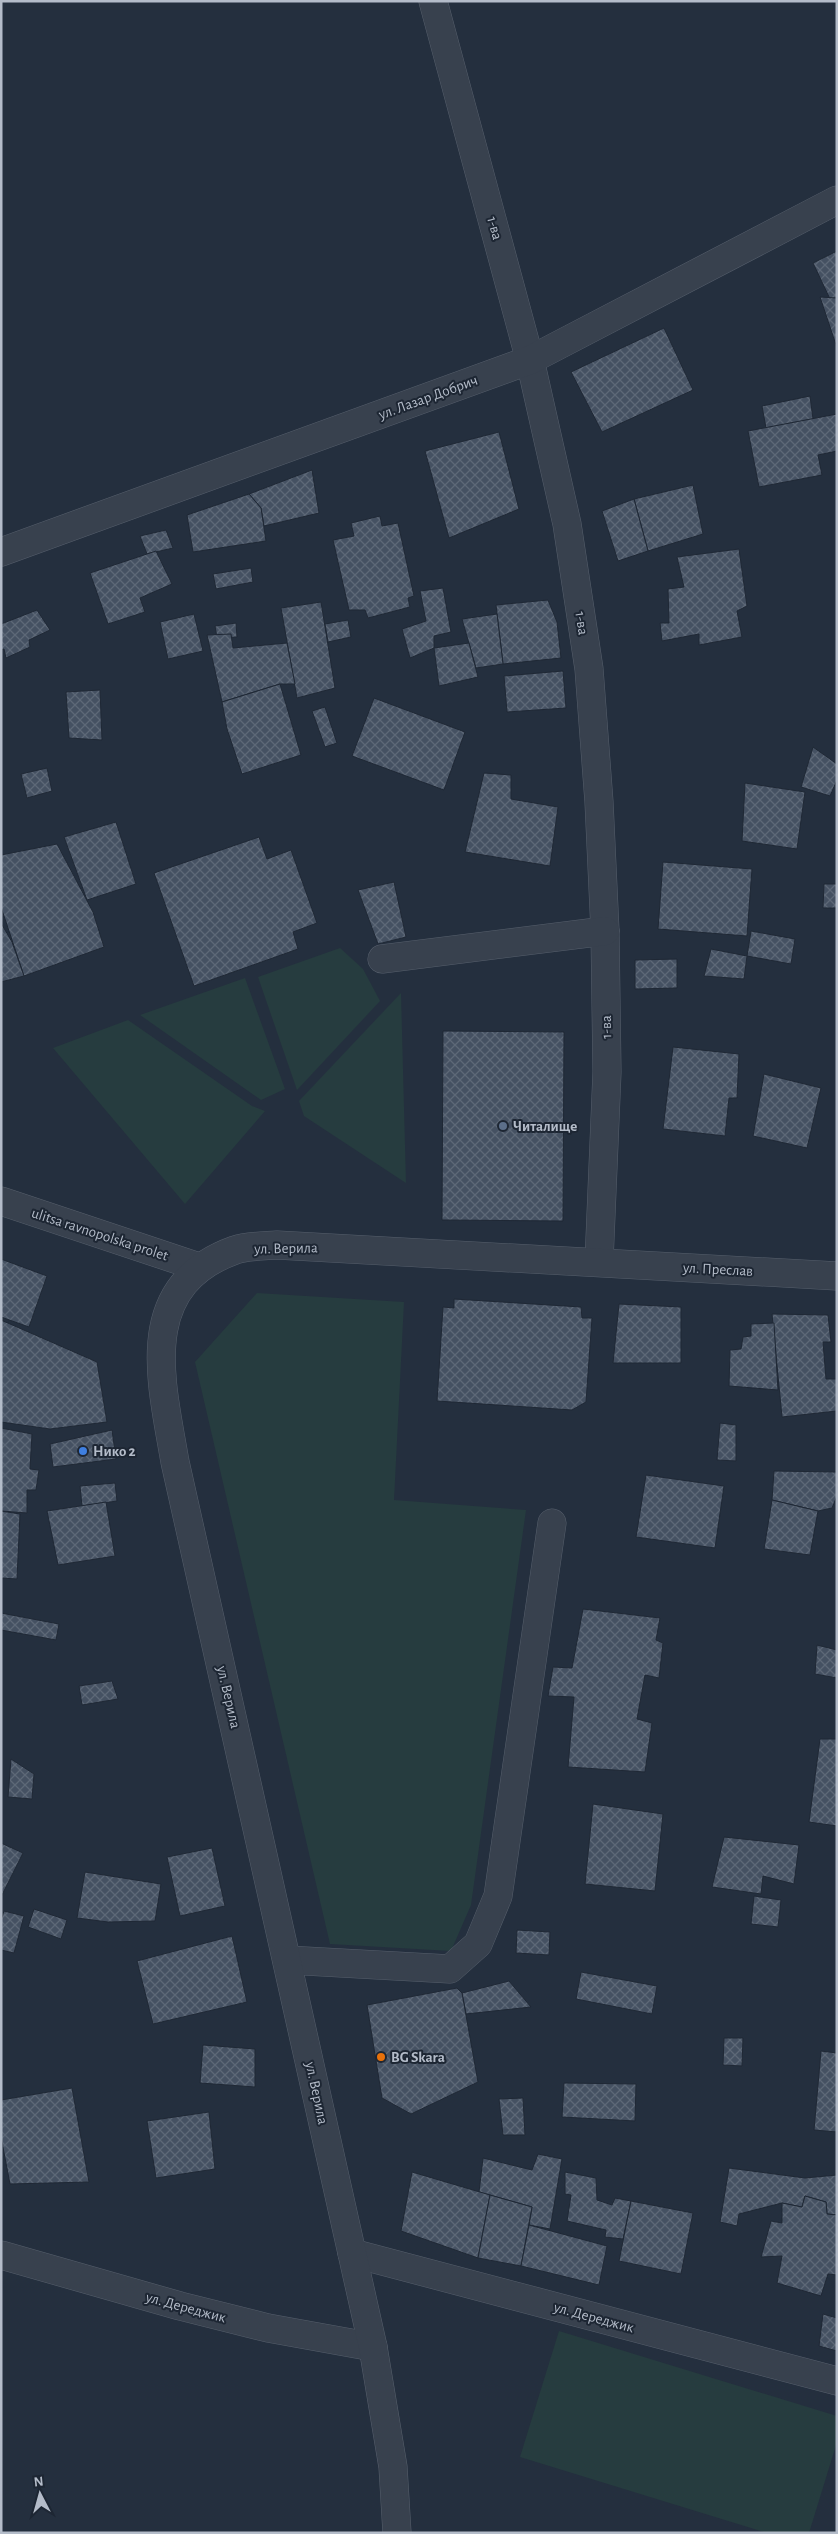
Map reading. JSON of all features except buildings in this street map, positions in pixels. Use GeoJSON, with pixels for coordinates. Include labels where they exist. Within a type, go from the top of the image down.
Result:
{"type":"FeatureCollection","features":[{"type":"Feature","properties":{"kind":"street","name":"1-ва"},"geometry":{"type":"LineString","coordinates":[[433,1],[530,360],[567,524],[589,669],[599,802],[605,931],[607,1072],[598,1262]]}},
{"type":"Feature","properties":{"kind":"street","name":"ул. Лазар Добрич"},"geometry":{"type":"LineString","coordinates":[[1,552],[530,360],[837,200]]}},
{"type":"Feature","properties":{"kind":"street"},"geometry":{"type":"LineString","coordinates":[[382,959],[605,931]]}},
{"type":"Feature","properties":{"kind":"street","name":"ulitsa ravnopolska prolet"},"geometry":{"type":"LineString","coordinates":[[1,1201],[199,1267]]}},
{"type":"Feature","properties":{"kind":"street","name":"ул. Верила"},"geometry":{"type":"LineString","coordinates":[[397,2533],[392,2467],[373,2347],[175,1462],[165,1404],[161,1357],[164,1322],[177,1292],[199,1267],[236,1250],[277,1244],[598,1262]]}},
{"type":"Feature","properties":{"kind":"street","name":"ул. Преслав"},"geometry":{"type":"LineString","coordinates":[[598,1262],[837,1276]]}},
{"type":"Feature","properties":{"kind":"street"},"geometry":{"type":"LineString","coordinates":[[287,1960],[450,1969],[478,1944],[498,1896],[552,1523]]}},
{"type":"Feature","properties":{"kind":"street","name":"ул. Дереджик"},"geometry":{"type":"LineString","coordinates":[[352,2253],[837,2381]]}},
{"type":"Feature","properties":{"kind":"street","name":"ул. Дереджик"},"geometry":{"type":"LineString","coordinates":[[1,2255],[180,2306],[268,2328],[373,2347]]}},
{"type":"Feature","properties":{"kind":"green space"},"geometry":{"type":"Polygon","coordinates":[[[340,948],[363,969],[380,1001],[297,1090],[258,977],[340,948]]]}},
{"type":"Feature","properties":{"kind":"green space"},"geometry":{"type":"Polygon","coordinates":[[[245,978],[285,1089],[261,1100],[140,1015],[245,978]]]}},
{"type":"Feature","properties":{"kind":"green space"},"geometry":{"type":"Polygon","coordinates":[[[401,993],[406,1183],[304,1116],[299,1101],[401,993]]]}},
{"type":"Feature","properties":{"kind":"green space"},"geometry":{"type":"Polygon","coordinates":[[[128,1020],[252,1106],[265,1111],[185,1204],[53,1048],[128,1020]]]}},
{"type":"Feature","properties":{"kind":"green space"},"geometry":{"type":"Polygon","coordinates":[[[257,1293],[404,1302],[394,1500],[526,1510],[471,1905],[451,1951],[330,1944],[195,1362],[257,1293]]]}},
{"type":"Feature","properties":{"kind":"green space"},"geometry":{"type":"Polygon","coordinates":[[[559,2331],[837,2416],[837,2442],[809,2533],[767,2533],[520,2457],[559,2331]]]}},
{"type":"Feature","properties":{"kind":"place","name":"Читалище"},"geometry":{"type":"Point","coordinates":[503,1126]}},
{"type":"Feature","properties":{"kind":"place","name":"Нико 2"},"geometry":{"type":"Point","coordinates":[83,1451]}},
{"type":"Feature","properties":{"kind":"place","name":"BG Skara"},"geometry":{"type":"Point","coordinates":[381,2057]}}]}
